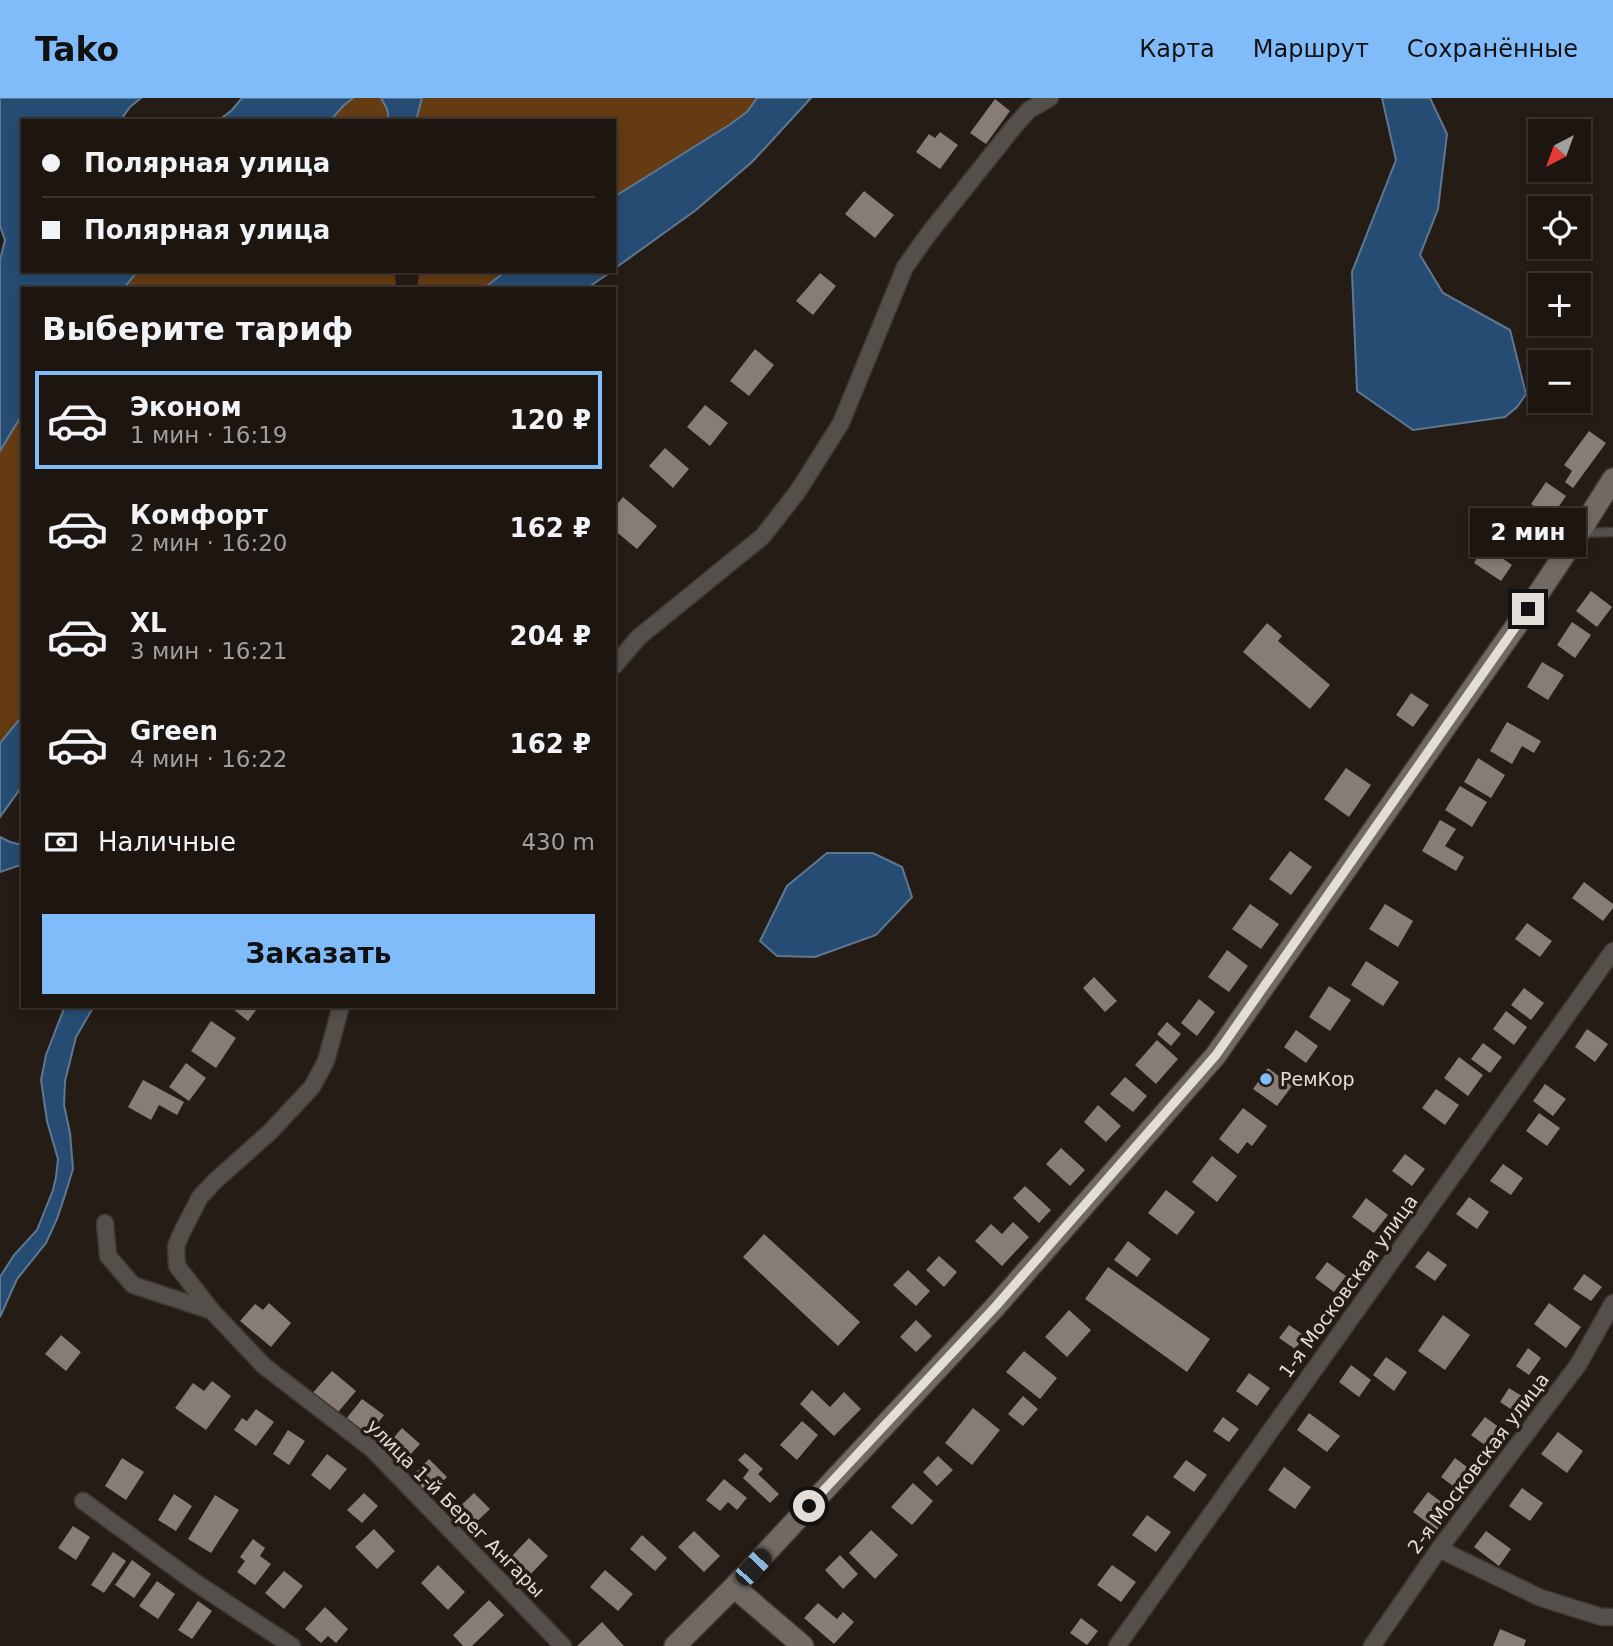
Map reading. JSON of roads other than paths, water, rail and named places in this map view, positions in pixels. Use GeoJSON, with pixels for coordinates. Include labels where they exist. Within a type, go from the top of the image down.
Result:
{"type":"FeatureCollection","features":[{"type":"Feature","properties":{"kind":"main road"},"geometry":{"type":"LineString","coordinates":[[675,1646],[734,1587],[996,1306],[1216,1055],[1528,609],[1613,479]]}},
{"type":"Feature","properties":{"kind":"main road"},"geometry":{"type":"LineString","coordinates":[[734,1587],[803,1646]]}},
{"type":"Feature","properties":{"kind":"street"},"geometry":{"type":"LineString","coordinates":[[616,664],[639,637],[764,536],[798,491],[841,423],[905,267],[1013,128],[1029,110],[1050,98]]}},
{"type":"Feature","properties":{"kind":"street","name":"1-я Московская улица"},"geometry":{"type":"LineString","coordinates":[[1118,1646],[1613,950]]}},
{"type":"Feature","properties":{"kind":"street"},"geometry":{"type":"LineString","coordinates":[[212,1311],[177,1266],[176,1246],[200,1196],[270,1132],[312,1087],[326,1061],[340,1008]]}},
{"type":"Feature","properties":{"kind":"street","name":"улица 1-й Берег Ангары"},"geometry":{"type":"LineString","coordinates":[[106,1223],[108,1256],[133,1285],[212,1311],[264,1366],[372,1448],[563,1646]]}},
{"type":"Feature","properties":{"kind":"street","name":"2-я Московская улица"},"geometry":{"type":"LineString","coordinates":[[1372,1646],[1438,1549],[1578,1365],[1613,1303]]}},
{"type":"Feature","properties":{"kind":"street"},"geometry":{"type":"LineString","coordinates":[[83,1501],[193,1581],[292,1646]]}},
{"type":"Feature","properties":{"kind":"street"},"geometry":{"type":"LineString","coordinates":[[1438,1549],[1541,1598],[1602,1617],[1613,1617]]}},
{"type":"Feature","properties":{"kind":"lane"},"geometry":{"type":"LineString","coordinates":[[1579,533],[1613,532]]}},
{"type":"Feature","properties":{"kind":"water"},"geometry":{"type":"Polygon","coordinates":[[[0,98],[141,98],[121,119],[21,119],[21,273],[136,273],[125,287],[21,287],[21,416],[0,451],[0,260],[5,240],[0,226],[0,98]]]}},
{"type":"Feature","properties":{"kind":"water"},"geometry":{"type":"Polygon","coordinates":[[[242,98],[353,98],[332,119],[221,119],[242,98]]]}},
{"type":"Feature","properties":{"kind":"water"},"geometry":{"type":"Polygon","coordinates":[[[381,98],[422,98],[417,119],[389,119],[381,98]]]}},
{"type":"Feature","properties":{"kind":"water"},"geometry":{"type":"Polygon","coordinates":[[[757,98],[811,98],[752,162],[696,210],[616,268],[616,196],[747,112],[757,98]]]}},
{"type":"Feature","properties":{"kind":"water"},"geometry":{"type":"Polygon","coordinates":[[[1382,98],[1430,98],[1447,134],[1438,209],[1420,255],[1443,293],[1510,330],[1526,394],[1517,407],[1505,417],[1413,430],[1357,391],[1352,272],[1396,160],[1382,98]]]}},
{"type":"Feature","properties":{"kind":"water"},"geometry":{"type":"Polygon","coordinates":[[[503,273],[609,273],[589,287],[486,287],[503,273]]]}},
{"type":"Feature","properties":{"kind":"water"},"geometry":{"type":"Polygon","coordinates":[[[21,717],[21,788],[0,817],[0,743],[21,717]]]}},
{"type":"Feature","properties":{"kind":"water"},"geometry":{"type":"Polygon","coordinates":[[[0,837],[21,845],[21,865],[0,872],[0,837]]]}},
{"type":"Feature","properties":{"kind":"water"},"geometry":{"type":"Polygon","coordinates":[[[827,853],[873,853],[902,867],[912,897],[876,935],[815,957],[777,956],[760,941],[787,886],[827,853]]]}},
{"type":"Feature","properties":{"kind":"water"},"geometry":{"type":"Polygon","coordinates":[[[64,1008],[93,1008],[76,1037],[65,1081],[64,1105],[73,1169],[57,1219],[46,1243],[17,1279],[0,1317],[0,1277],[14,1255],[37,1230],[56,1177],[58,1159],[47,1121],[41,1080],[46,1055],[64,1008]]]}},
{"type":"Feature","properties":{"kind":"place","name":"РемКор"},"geometry":{"type":"Point","coordinates":[1266,1079]}}]}
